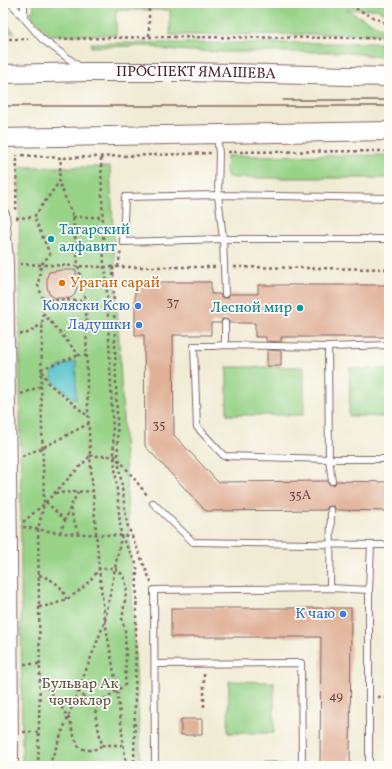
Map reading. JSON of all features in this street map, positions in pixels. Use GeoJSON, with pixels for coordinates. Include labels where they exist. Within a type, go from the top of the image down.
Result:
{"type":"FeatureCollection","features":[{"type":"Feature","properties":{"kind":"main road","name":"ПРОСПЕКТ ЯМАШЕВА"},"geometry":{"type":"LineString","coordinates":[[3,74],[188,72],[389,77]]}},
{"type":"Feature","properties":{"kind":"main road"},"geometry":{"type":"LineString","coordinates":[[3,138],[389,131]]}},
{"type":"Feature","properties":{"kind":"street"},"geometry":{"type":"LineString","coordinates":[[3,214],[4,241],[7,262],[10,461],[7,495],[12,766]]}},
{"type":"Feature","properties":{"kind":"lane"},"geometry":{"type":"LineString","coordinates":[[11,3],[42,39],[86,72]]}},
{"type":"Feature","properties":{"kind":"lane"},"geometry":{"type":"LineString","coordinates":[[24,3],[24,18]]}},
{"type":"Feature","properties":{"kind":"lane"},"geometry":{"type":"LineString","coordinates":[[217,134],[218,195],[223,239],[225,294]]}},
{"type":"Feature","properties":{"kind":"lane"},"geometry":{"type":"LineString","coordinates":[[389,198],[218,195],[125,197],[123,242],[223,239],[389,239]]}},
{"type":"Feature","properties":{"kind":"lane"},"geometry":{"type":"LineString","coordinates":[[225,323],[225,345]]}},
{"type":"Feature","properties":{"kind":"lane"},"geometry":{"type":"LineString","coordinates":[[389,345],[328,347],[225,345],[194,346],[197,427],[224,456],[389,459]]}},
{"type":"Feature","properties":{"kind":"lane"},"geometry":{"type":"LineString","coordinates":[[328,347],[329,459],[332,481]]}},
{"type":"Feature","properties":{"kind":"lane"},"geometry":{"type":"LineString","coordinates":[[153,503],[193,542],[389,545]]}},
{"type":"Feature","properties":{"kind":"lane"},"geometry":{"type":"LineString","coordinates":[[330,588],[331,510]]}},
{"type":"Feature","properties":{"kind":"lane"},"geometry":{"type":"LineString","coordinates":[[369,766],[371,545]]}},
{"type":"Feature","properties":{"kind":"lane"},"geometry":{"type":"LineString","coordinates":[[155,766],[154,590],[330,588],[370,590]]}},
{"type":"Feature","properties":{"kind":"lane"},"geometry":{"type":"LineString","coordinates":[[154,664],[301,663],[302,766],[251,766]]}},
{"type":"Feature","properties":{"kind":"path"},"geometry":{"type":"LineString","coordinates":[[149,3],[149,37]]}},
{"type":"Feature","properties":{"kind":"path"},"geometry":{"type":"LineString","coordinates":[[345,3],[389,25]]}},
{"type":"Feature","properties":{"kind":"path"},"geometry":{"type":"LineString","coordinates":[[3,39],[149,37],[389,38]]}},
{"type":"Feature","properties":{"kind":"path"},"geometry":{"type":"LineString","coordinates":[[10,155],[61,158],[101,158],[218,152],[389,151]]}},
{"type":"Feature","properties":{"kind":"path"},"geometry":{"type":"LineString","coordinates":[[61,158],[59,182],[73,217],[78,266],[86,302],[90,456],[96,535],[105,621],[117,690],[122,745],[126,766]]}},
{"type":"Feature","properties":{"kind":"path"},"geometry":{"type":"LineString","coordinates":[[49,766],[67,716],[105,621],[121,536],[114,456],[106,273],[104,268],[101,158]]}},
{"type":"Feature","properties":{"kind":"path"},"geometry":{"type":"LineString","coordinates":[[34,217],[59,182]]}},
{"type":"Feature","properties":{"kind":"path"},"geometry":{"type":"LineString","coordinates":[[16,218],[34,217]]}},
{"type":"Feature","properties":{"kind":"path"},"geometry":{"type":"LineString","coordinates":[[34,217],[50,254],[41,264],[38,285],[43,299],[41,386],[45,503],[38,529],[40,677],[38,766]]}},
{"type":"Feature","properties":{"kind":"path"},"geometry":{"type":"LineString","coordinates":[[73,217],[103,217]]}},
{"type":"Feature","properties":{"kind":"path"},"geometry":{"type":"LineString","coordinates":[[118,268],[123,242]]}},
{"type":"Feature","properties":{"kind":"path"},"geometry":{"type":"LineString","coordinates":[[7,262],[17,264],[104,268],[223,267],[389,269]]}},
{"type":"Feature","properties":{"kind":"path"},"geometry":{"type":"LineString","coordinates":[[113,268],[118,458],[127,524],[154,590]]}},
{"type":"Feature","properties":{"kind":"path"},"geometry":{"type":"LineString","coordinates":[[43,299],[86,302]]}},
{"type":"Feature","properties":{"kind":"path"},"geometry":{"type":"LineString","coordinates":[[43,313],[79,355]]}},
{"type":"Feature","properties":{"kind":"path"},"geometry":{"type":"LineString","coordinates":[[8,334],[26,334],[42,324]]}},
{"type":"Feature","properties":{"kind":"path"},"geometry":{"type":"LineString","coordinates":[[41,369],[79,355],[88,356]]}},
{"type":"Feature","properties":{"kind":"path"},"geometry":{"type":"LineString","coordinates":[[41,369],[48,383],[90,418]]}},
{"type":"Feature","properties":{"kind":"path"},"geometry":{"type":"LineString","coordinates":[[9,400],[41,386]]}},
{"type":"Feature","properties":{"kind":"path"},"geometry":{"type":"LineString","coordinates":[[10,461],[42,448],[90,423]]}},
{"type":"Feature","properties":{"kind":"path"},"geometry":{"type":"LineString","coordinates":[[132,536],[60,533],[19,527],[45,503],[90,456],[114,456],[118,458],[153,503]]}},
{"type":"Feature","properties":{"kind":"path"},"geometry":{"type":"LineString","coordinates":[[54,493],[93,491]]}},
{"type":"Feature","properties":{"kind":"path"},"geometry":{"type":"LineString","coordinates":[[60,533],[78,492]]}},
{"type":"Feature","properties":{"kind":"path"},"geometry":{"type":"LineString","coordinates":[[45,503],[65,520]]}},
{"type":"Feature","properties":{"kind":"path"},"geometry":{"type":"LineString","coordinates":[[70,508],[78,533]]}},
{"type":"Feature","properties":{"kind":"path"},"geometry":{"type":"LineString","coordinates":[[121,536],[137,565],[134,766]]}},
{"type":"Feature","properties":{"kind":"path"},"geometry":{"type":"LineString","coordinates":[[99,569],[115,568],[123,575],[127,587],[122,620],[125,629],[126,679],[125,685],[97,704],[95,714],[102,745]]}},
{"type":"Feature","properties":{"kind":"path"},"geometry":{"type":"LineString","coordinates":[[39,607],[52,606],[72,597],[90,582],[99,569]]}},
{"type":"Feature","properties":{"kind":"path"},"geometry":{"type":"LineString","coordinates":[[39,575],[56,583],[64,592],[66,599]]}},
{"type":"Feature","properties":{"kind":"path"},"geometry":{"type":"LineString","coordinates":[[204,663],[204,709]]}},
{"type":"Feature","properties":{"kind":"path"},"geometry":{"type":"LineString","coordinates":[[40,677],[53,696],[59,701],[70,720],[79,748],[94,750],[102,745],[122,745]]}},
{"type":"Feature","properties":{"kind":"path"},"geometry":{"type":"LineString","coordinates":[[78,691],[85,698],[97,704]]}},
{"type":"Feature","properties":{"kind":"green space"},"geometry":{"type":"Polygon","coordinates":[[[33,3],[389,3],[389,16],[377,9],[347,10],[389,32],[389,34],[170,35],[170,10],[116,10],[116,35],[49,35],[33,18],[31,11],[34,10],[33,3]]]}},
{"type":"Feature","properties":{"kind":"green space"},"geometry":{"type":"Polygon","coordinates":[[[3,19],[15,33],[3,33],[3,19]]]}},
{"type":"Feature","properties":{"kind":"green space"},"geometry":{"type":"Polygon","coordinates":[[[91,43],[389,43],[389,58],[342,52],[221,52],[168,50],[148,46],[91,47],[91,43]]]}},
{"type":"Feature","properties":{"kind":"green space"},"geometry":{"type":"Polygon","coordinates":[[[389,155],[389,178],[234,178],[228,177],[226,171],[227,156],[389,155]]]}},
{"type":"Feature","properties":{"kind":"green space","name":"Бульвар Ак чәчәкләр"},"geometry":{"type":"Polygon","coordinates":[[[19,167],[110,167],[141,766],[22,766],[19,167]]]}},
{"type":"Feature","properties":{"kind":"green space"},"geometry":{"type":"Polygon","coordinates":[[[227,367],[304,367],[304,415],[227,415],[227,367]]]}},
{"type":"Feature","properties":{"kind":"green space"},"geometry":{"type":"Polygon","coordinates":[[[350,368],[389,369],[389,417],[349,416],[350,368]]]}},
{"type":"Feature","properties":{"kind":"green space"},"geometry":{"type":"Polygon","coordinates":[[[229,681],[274,682],[274,733],[228,733],[229,681]]]}},
{"type":"Feature","properties":{"kind":"water"},"geometry":{"type":"Polygon","coordinates":[[[76,361],[76,400],[55,383],[52,378],[54,371],[57,368],[76,361]]]}},
{"type":"Feature","properties":{"kind":"building","name":"Ураган сарай"},"geometry":{"type":"Polygon","coordinates":[[[76,270],[77,289],[71,298],[55,298],[49,294],[47,277],[49,272],[76,270]]]}},
{"type":"Feature","properties":{"kind":"building"},"geometry":{"type":"Polygon","coordinates":[[[135,282],[211,282],[211,294],[220,294],[221,297],[225,298],[228,298],[229,294],[258,294],[258,285],[389,285],[389,337],[281,337],[281,342],[266,341],[266,337],[255,337],[255,323],[229,323],[229,320],[225,319],[222,319],[221,323],[211,323],[211,335],[173,335],[174,435],[218,482],[328,481],[329,484],[332,485],[335,484],[336,481],[389,482],[389,511],[336,510],[334,506],[331,506],[327,507],[326,510],[206,511],[145,446],[144,335],[135,335],[135,282]]]}},
{"type":"Feature","properties":{"kind":"building"},"geometry":{"type":"Polygon","coordinates":[[[267,350],[281,351],[281,366],[267,366],[267,350]]]}},
{"type":"Feature","properties":{"kind":"building"},"geometry":{"type":"Polygon","coordinates":[[[171,608],[351,608],[350,766],[320,766],[321,637],[171,637],[171,608]]]}},
{"type":"Feature","properties":{"kind":"building"},"geometry":{"type":"Polygon","coordinates":[[[181,719],[202,719],[202,735],[181,735],[181,719]]]}},
{"type":"Feature","properties":{"kind":"tram line"},"geometry":{"type":"LineString","coordinates":[[283,100],[389,100]]}},
{"type":"Feature","properties":{"kind":"tram line"},"geometry":{"type":"LineString","coordinates":[[3,106],[389,106]]}},
{"type":"Feature","properties":{"kind":"place","name":"Татарский алфавит"},"geometry":{"type":"Point","coordinates":[51,239]}},
{"type":"Feature","properties":{"kind":"place","name":"Ураган сарай"},"geometry":{"type":"Point","coordinates":[62,283]}},
{"type":"Feature","properties":{"kind":"place","name":"Коляски Ксю"},"geometry":{"type":"Point","coordinates":[138,306]}},
{"type":"Feature","properties":{"kind":"place","name":"Лесной мир"},"geometry":{"type":"Point","coordinates":[300,308]}},
{"type":"Feature","properties":{"kind":"place","name":"Ладушки"},"geometry":{"type":"Point","coordinates":[139,325]}},
{"type":"Feature","properties":{"kind":"place","name":"К чаю"},"geometry":{"type":"Point","coordinates":[343,614]}}]}
